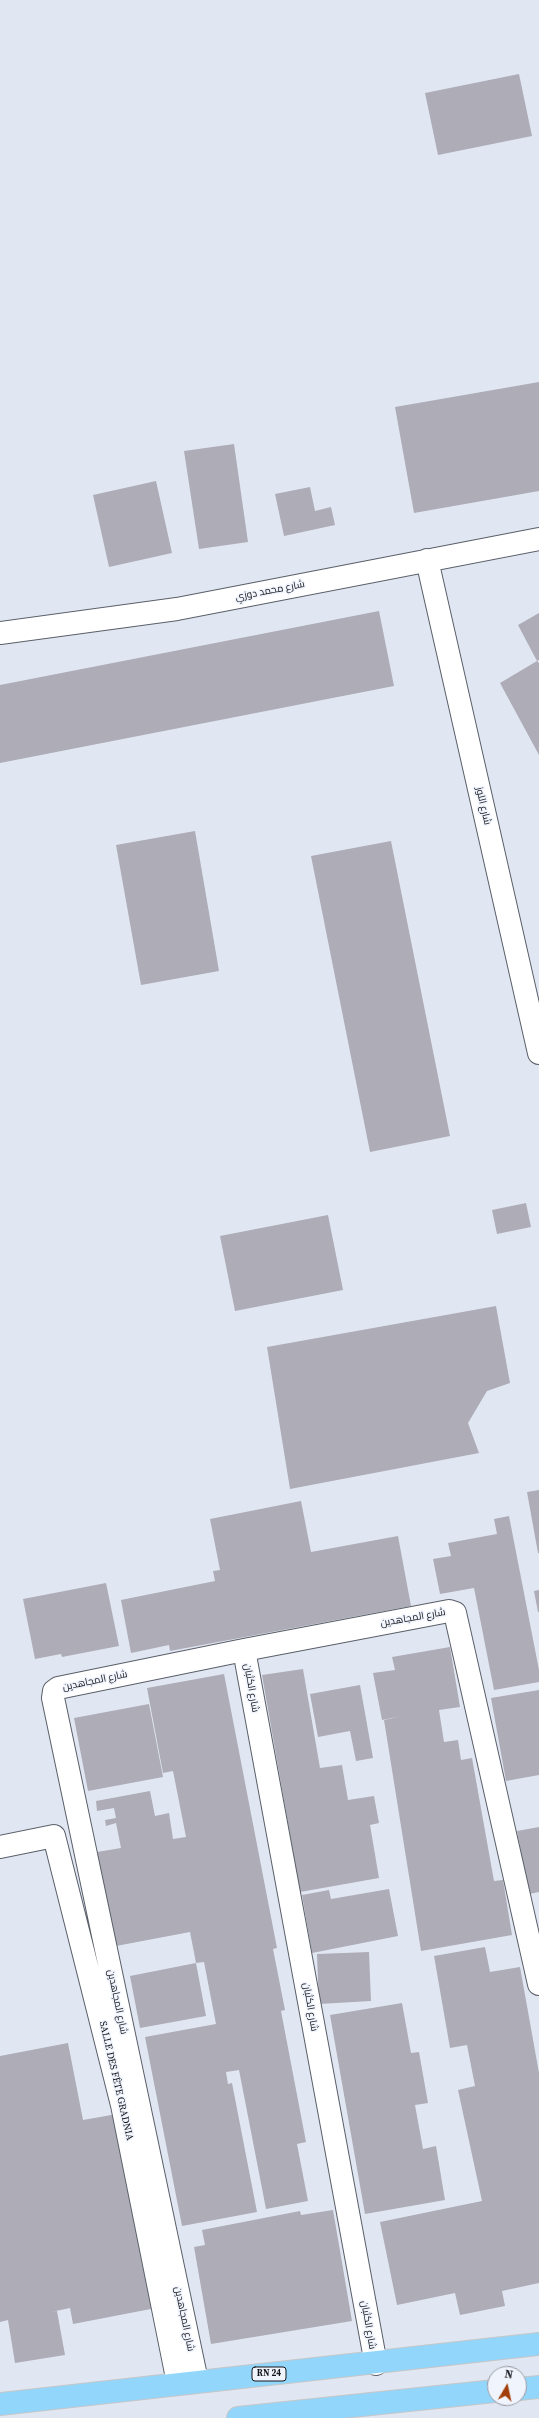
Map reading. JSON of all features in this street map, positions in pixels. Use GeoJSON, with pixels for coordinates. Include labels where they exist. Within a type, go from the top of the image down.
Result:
{"type":"FeatureCollection","features":[{"type":"Feature","properties":{"kind":"main road","name":"RN 24"},"geometry":{"type":"LineString","coordinates":[[0,2404],[188,2382],[376,2364],[539,2344]]}},
{"type":"Feature","properties":{"kind":"main road"},"geometry":{"type":"LineString","coordinates":[[527,2388],[539,2387]]}},
{"type":"Feature","properties":{"kind":"main road"},"geometry":{"type":"LineString","coordinates":[[238,2418],[487,2392]]}},
{"type":"Feature","properties":{"kind":"street","name":"شارع محمد دوزي"},"geometry":{"type":"LineString","coordinates":[[0,633],[177,609],[539,539]]}},
{"type":"Feature","properties":{"kind":"street","name":"شارع اللوز"},"geometry":{"type":"LineString","coordinates":[[427,560],[539,1053]]}},
{"type":"Feature","properties":{"kind":"street","name":"شارع المجاهدين"},"geometry":{"type":"LineString","coordinates":[[188,2382],[53,1698],[54,1691],[58,1688],[244,1650],[449,1611],[455,1613],[539,1984]]}},
{"type":"Feature","properties":{"kind":"street","name":"شارع الكثبان"},"geometry":{"type":"LineString","coordinates":[[244,1650],[376,2364]]}},
{"type":"Feature","properties":{"kind":"street","name":"SALLE DES FÊTE GRADNIA"},"geometry":{"type":"LineString","coordinates":[[0,1847],[54,1836],[122,2105],[188,2382]]}},
{"type":"Feature","properties":{"kind":"building"},"geometry":{"type":"Polygon","coordinates":[[[519,74],[532,136],[438,155],[425,93],[519,74]]]}},
{"type":"Feature","properties":{"kind":"building"},"geometry":{"type":"Polygon","coordinates":[[[539,382],[539,491],[414,513],[395,407],[539,382]]]}},
{"type":"Feature","properties":{"kind":"building"},"geometry":{"type":"Polygon","coordinates":[[[234,444],[248,542],[199,549],[184,451],[234,444]]]}},
{"type":"Feature","properties":{"kind":"building"},"geometry":{"type":"Polygon","coordinates":[[[156,481],[172,553],[109,567],[93,495],[156,481]]]}},
{"type":"Feature","properties":{"kind":"building"},"geometry":{"type":"Polygon","coordinates":[[[310,487],[315,511],[331,507],[335,525],[284,536],[275,494],[310,487]]]}},
{"type":"Feature","properties":{"kind":"building"},"geometry":{"type":"Polygon","coordinates":[[[379,611],[394,686],[0,763],[0,685],[379,611]]]}},
{"type":"Feature","properties":{"kind":"building"},"geometry":{"type":"Polygon","coordinates":[[[539,613],[539,660],[537,661],[518,625],[539,613]]]}},
{"type":"Feature","properties":{"kind":"building"},"geometry":{"type":"Polygon","coordinates":[[[537,661],[539,663],[539,755],[500,683],[537,661]]]}},
{"type":"Feature","properties":{"kind":"building"},"geometry":{"type":"Polygon","coordinates":[[[195,831],[219,971],[141,985],[116,845],[195,831]]]}},
{"type":"Feature","properties":{"kind":"building"},"geometry":{"type":"Polygon","coordinates":[[[391,841],[450,1136],[370,1152],[311,856],[391,841]]]}},
{"type":"Feature","properties":{"kind":"building"},"geometry":{"type":"Polygon","coordinates":[[[526,1203],[531,1227],[497,1234],[492,1210],[526,1203]]]}},
{"type":"Feature","properties":{"kind":"building"},"geometry":{"type":"Polygon","coordinates":[[[328,1215],[343,1290],[235,1311],[220,1236],[328,1215]]]}},
{"type":"Feature","properties":{"kind":"building"},"geometry":{"type":"Polygon","coordinates":[[[496,1306],[510,1383],[487,1391],[468,1423],[479,1453],[290,1489],[267,1347],[496,1306]]]}},
{"type":"Feature","properties":{"kind":"building"},"geometry":{"type":"Polygon","coordinates":[[[539,1490],[539,1553],[538,1553],[527,1492],[539,1490]]]}},
{"type":"Feature","properties":{"kind":"building"},"geometry":{"type":"Polygon","coordinates":[[[301,1501],[311,1552],[398,1536],[411,1606],[170,1651],[169,1645],[131,1653],[121,1600],[215,1581],[213,1571],[220,1570],[210,1519],[301,1501]]]}},
{"type":"Feature","properties":{"kind":"building"},"geometry":{"type":"Polygon","coordinates":[[[509,1516],[539,1670],[539,1682],[494,1690],[474,1588],[440,1594],[433,1559],[451,1556],[448,1543],[497,1534],[494,1519],[509,1516]]]}},
{"type":"Feature","properties":{"kind":"building"},"geometry":{"type":"Polygon","coordinates":[[[106,1583],[119,1646],[62,1657],[61,1654],[35,1659],[23,1599],[106,1583]]]}},
{"type":"Feature","properties":{"kind":"building"},"geometry":{"type":"Polygon","coordinates":[[[539,1590],[539,1612],[538,1612],[534,1591],[539,1590]]]}},
{"type":"Feature","properties":{"kind":"building"},"geometry":{"type":"Polygon","coordinates":[[[450,1647],[460,1707],[439,1710],[444,1742],[458,1740],[461,1760],[472,1758],[494,1881],[503,1880],[512,1935],[421,1951],[384,1720],[402,1716],[382,1720],[373,1673],[395,1670],[392,1657],[450,1647]]]}},
{"type":"Feature","properties":{"kind":"building"},"geometry":{"type":"Polygon","coordinates":[[[303,1669],[320,1768],[342,1765],[348,1800],[374,1796],[379,1823],[370,1825],[379,1878],[300,1892],[262,1675],[303,1669]]]}},
{"type":"Feature","properties":{"kind":"building"},"geometry":{"type":"Polygon","coordinates":[[[224,1674],[277,1948],[273,1949],[285,2010],[281,2011],[306,2142],[297,2144],[308,2201],[266,2209],[239,2070],[226,2072],[228,2084],[232,2083],[257,2212],[182,2226],[145,2037],[216,2024],[204,1962],[196,1963],[190,1932],[116,1946],[97,1852],[121,1848],[116,1823],[106,1826],[105,1820],[116,1818],[114,1808],[97,1811],[96,1801],[150,1791],[155,1816],[169,1813],[173,1839],[186,1837],[173,1771],[163,1773],[147,1688],[224,1674]]]}},
{"type":"Feature","properties":{"kind":"building"},"geometry":{"type":"Polygon","coordinates":[[[360,1685],[373,1758],[356,1761],[350,1731],[318,1737],[310,1694],[360,1685]]]}},
{"type":"Feature","properties":{"kind":"building"},"geometry":{"type":"Polygon","coordinates":[[[539,1690],[539,1775],[506,1781],[491,1698],[539,1690]]]}},
{"type":"Feature","properties":{"kind":"building"},"geometry":{"type":"Polygon","coordinates":[[[149,1704],[163,1777],[88,1791],[74,1718],[149,1704]]]}},
{"type":"Feature","properties":{"kind":"building"},"geometry":{"type":"Polygon","coordinates":[[[539,1827],[539,1892],[529,1894],[517,1831],[539,1827]]]}},
{"type":"Feature","properties":{"kind":"building"},"geometry":{"type":"Polygon","coordinates":[[[389,1889],[398,1936],[312,1953],[302,1895],[329,1890],[331,1899],[389,1889]]]}},
{"type":"Feature","properties":{"kind":"building"},"geometry":{"type":"Polygon","coordinates":[[[485,1947],[490,1972],[520,1967],[539,2073],[539,2283],[502,2291],[505,2306],[460,2315],[455,2293],[397,2305],[380,2222],[482,2201],[458,2090],[475,2086],[467,2045],[450,2048],[434,1956],[485,1947]]]}},
{"type":"Feature","properties":{"kind":"building"},"geometry":{"type":"Polygon","coordinates":[[[369,1952],[371,2001],[319,2004],[317,1954],[369,1952]]]}},
{"type":"Feature","properties":{"kind":"building"},"geometry":{"type":"Polygon","coordinates":[[[196,1963],[206,2016],[140,2028],[130,1976],[196,1963]]]}},
{"type":"Feature","properties":{"kind":"building"},"geometry":{"type":"Polygon","coordinates":[[[402,2003],[411,2053],[419,2052],[428,2103],[415,2105],[423,2149],[436,2146],[445,2200],[365,2214],[330,2015],[402,2003]]]}},
{"type":"Feature","properties":{"kind":"building"},"geometry":{"type":"Polygon","coordinates":[[[68,2043],[83,2120],[117,2114],[156,2308],[73,2324],[70,2308],[51,2312],[57,2311],[65,2355],[15,2363],[8,2320],[0,2322],[0,2056],[68,2043]]]}},
{"type":"Feature","properties":{"kind":"building"},"geometry":{"type":"Polygon","coordinates":[[[333,2210],[352,2321],[211,2344],[194,2247],[205,2245],[202,2230],[300,2211],[301,2215],[333,2210]]]}}]}
